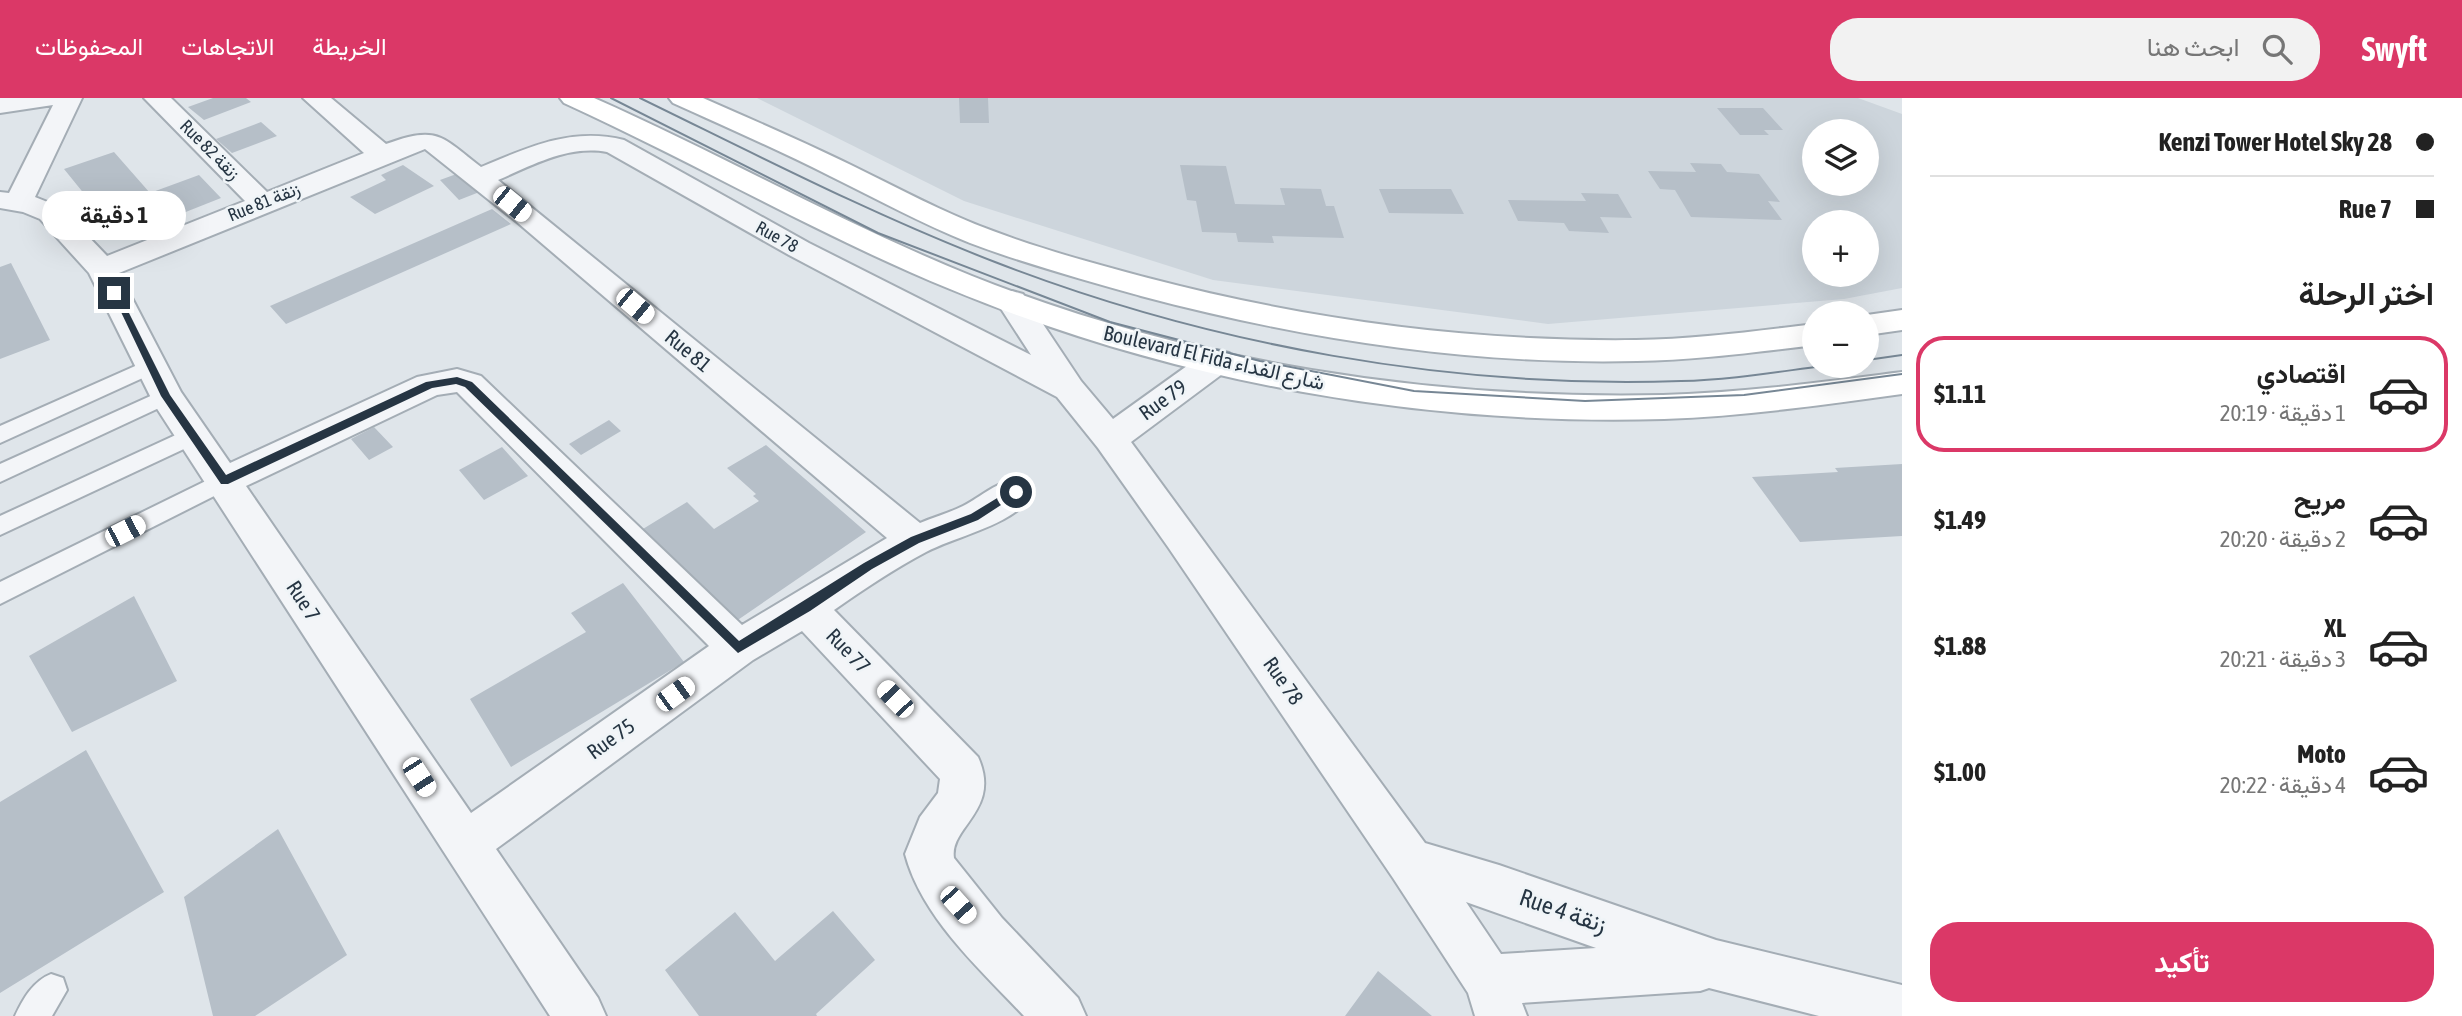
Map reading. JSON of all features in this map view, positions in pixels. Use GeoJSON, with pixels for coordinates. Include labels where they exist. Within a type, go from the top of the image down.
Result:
{"type":"FeatureCollection","features":[{"type":"Feature","properties":{"kind":"main road","name":"Boulevard El Fida شارع الفداء"},"geometry":{"type":"LineString","coordinates":[[573,98],[922,267],[1075,325],[1280,376],[1391,394],[1548,406],[1740,404],[1902,383]]}},
{"type":"Feature","properties":{"kind":"main road"},"geometry":{"type":"LineString","coordinates":[[690,99],[977,235],[1167,293],[1267,317],[1370,334],[1532,350],[1709,347],[1802,336]]}},
{"type":"Feature","properties":{"kind":"main road"},"geometry":{"type":"LineString","coordinates":[[1879,323],[1902,320]]}},
{"type":"Feature","properties":{"kind":"street"},"geometry":{"type":"LineString","coordinates":[[0,105],[51,98]]}},
{"type":"Feature","properties":{"kind":"street"},"geometry":{"type":"LineString","coordinates":[[10,201],[69,98]]}},
{"type":"Feature","properties":{"kind":"street","name":"Rue 82 زنقة"},"geometry":{"type":"LineString","coordinates":[[157,98],[262,202]]}},
{"type":"Feature","properties":{"kind":"street"},"geometry":{"type":"LineString","coordinates":[[316,98],[382,155]]}},
{"type":"Feature","properties":{"kind":"street","name":"Rue 81 زنقة"},"geometry":{"type":"LineString","coordinates":[[102,269],[262,202],[426,140]]}},
{"type":"Feature","properties":{"kind":"street","name":"Rue 81"},"geometry":{"type":"LineString","coordinates":[[426,140],[434,142],[479,178],[915,540]]}},
{"type":"Feature","properties":{"kind":"street","name":"Rue 78"},"geometry":{"type":"LineString","coordinates":[[479,178],[570,143],[603,142],[615,146],[889,296],[1069,389]]}},
{"type":"Feature","properties":{"kind":"street","name":"Rue 7"},"geometry":{"type":"LineString","coordinates":[[10,201],[50,213],[102,269],[166,396],[580,1016]]}},
{"type":"Feature","properties":{"kind":"street"},"geometry":{"type":"LineString","coordinates":[[889,296],[922,267]]}},
{"type":"Feature","properties":{"kind":"street","name":"Rue 78"},"geometry":{"type":"LineString","coordinates":[[1012,301],[1069,389],[1110,439],[1410,862],[1495,998]]}},
{"type":"Feature","properties":{"kind":"street","name":"Rue 79"},"geometry":{"type":"LineString","coordinates":[[1110,439],[1217,361]]}},
{"type":"Feature","properties":{"kind":"street"},"geometry":{"type":"LineString","coordinates":[[224,481],[429,385],[457,380],[469,384],[738,648]]}},
{"type":"Feature","properties":{"kind":"street","name":"Rue 75"},"geometry":{"type":"LineString","coordinates":[[464,845],[738,648],[806,608],[868,566],[915,540],[975,517],[1016,492]]}},
{"type":"Feature","properties":{"kind":"street","name":"Rue 77"},"geometry":{"type":"LineString","coordinates":[[806,608],[948,754],[962,772],[964,789],[950,816],[932,839],[929,858],[937,878],[1060,1016]]}},
{"type":"Feature","properties":{"kind":"street","name":"Rue 4 زنقة"},"geometry":{"type":"LineString","coordinates":[[1410,862],[1499,889],[1716,965],[1902,1011]]}},
{"type":"Feature","properties":{"kind":"street","name":"Rue 4 زنقة"},"geometry":{"type":"LineString","coordinates":[[1495,998],[1716,965]]}},
{"type":"Feature","properties":{"kind":"lane"},"geometry":{"type":"LineString","coordinates":[[0,435],[151,366]]}},
{"type":"Feature","properties":{"kind":"lane"},"geometry":{"type":"LineString","coordinates":[[0,474],[166,396]]}},
{"type":"Feature","properties":{"kind":"lane"},"geometry":{"type":"LineString","coordinates":[[0,526],[192,435]]}},
{"type":"Feature","properties":{"kind":"lane"},"geometry":{"type":"LineString","coordinates":[[0,594],[224,481]]}},
{"type":"Feature","properties":{"kind":"lane"},"geometry":{"type":"LineString","coordinates":[[32,1016],[51,990]]}},
{"type":"Feature","properties":{"kind":"shaded area"},"geometry":{"type":"Polygon","coordinates":[[[757,98],[1858,98],[1902,114],[1902,288],[1844,299],[1548,324],[1213,280],[964,201],[757,98]]]}},
{"type":"Feature","properties":{"kind":"building"},"geometry":{"type":"Polygon","coordinates":[[[213,98],[246,98],[251,102],[204,120],[188,107],[213,98]]]}},
{"type":"Feature","properties":{"kind":"building"},"geometry":{"type":"Polygon","coordinates":[[[959,98],[988,98],[989,123],[960,123],[959,98]]]}},
{"type":"Feature","properties":{"kind":"building"},"geometry":{"type":"Polygon","coordinates":[[[1717,108],[1763,108],[1783,130],[1764,130],[1769,135],[1740,135],[1717,108]]]}},
{"type":"Feature","properties":{"kind":"building"},"geometry":{"type":"Polygon","coordinates":[[[261,122],[277,136],[232,153],[216,139],[261,122]]]}},
{"type":"Feature","properties":{"kind":"building"},"geometry":{"type":"Polygon","coordinates":[[[114,152],[150,193],[199,175],[221,198],[120,238],[64,169],[114,152]]]}},
{"type":"Feature","properties":{"kind":"building"},"geometry":{"type":"Polygon","coordinates":[[[1690,163],[1721,164],[1727,172],[1759,174],[1780,202],[1768,201],[1782,220],[1691,217],[1675,190],[1660,189],[1648,171],[1696,172],[1690,163]]]}},
{"type":"Feature","properties":{"kind":"building"},"geometry":{"type":"Polygon","coordinates":[[[403,165],[434,186],[375,214],[350,197],[386,180],[381,175],[403,165]]]}},
{"type":"Feature","properties":{"kind":"building"},"geometry":{"type":"Polygon","coordinates":[[[1180,165],[1226,166],[1235,204],[1285,205],[1280,188],[1321,189],[1326,206],[1334,206],[1344,238],[1272,236],[1274,243],[1238,242],[1236,233],[1202,232],[1196,201],[1187,200],[1180,165]]]}},
{"type":"Feature","properties":{"kind":"building"},"geometry":{"type":"Polygon","coordinates":[[[462,172],[482,191],[459,200],[440,180],[462,172]]]}},
{"type":"Feature","properties":{"kind":"building"},"geometry":{"type":"Polygon","coordinates":[[[1379,189],[1451,189],[1464,214],[1389,213],[1379,189]]]}},
{"type":"Feature","properties":{"kind":"building"},"geometry":{"type":"Polygon","coordinates":[[[1581,193],[1618,194],[1632,218],[1600,217],[1609,233],[1569,231],[1564,223],[1518,221],[1508,200],[1586,201],[1581,193]]]}},
{"type":"Feature","properties":{"kind":"building"},"geometry":{"type":"Polygon","coordinates":[[[492,209],[511,224],[286,324],[270,306],[492,209]]]}},
{"type":"Feature","properties":{"kind":"building"},"geometry":{"type":"Polygon","coordinates":[[[11,263],[50,340],[0,359],[0,267],[11,263]]]}},
{"type":"Feature","properties":{"kind":"building"},"geometry":{"type":"Polygon","coordinates":[[[609,420],[621,431],[581,455],[569,444],[609,420]]]}},
{"type":"Feature","properties":{"kind":"building"},"geometry":{"type":"Polygon","coordinates":[[[374,427],[393,447],[369,460],[351,439],[374,427]]]}},
{"type":"Feature","properties":{"kind":"building"},"geometry":{"type":"Polygon","coordinates":[[[766,445],[866,532],[729,626],[638,532],[687,502],[714,529],[759,501],[753,496],[756,494],[727,468],[766,445]]]}},
{"type":"Feature","properties":{"kind":"building"},"geometry":{"type":"Polygon","coordinates":[[[502,447],[528,476],[484,500],[459,470],[502,447]]]}},
{"type":"Feature","properties":{"kind":"building"},"geometry":{"type":"Polygon","coordinates":[[[1902,464],[1902,536],[1800,542],[1752,477],[1838,472],[1835,468],[1902,464]]]}},
{"type":"Feature","properties":{"kind":"building"},"geometry":{"type":"Polygon","coordinates":[[[623,583],[684,662],[511,767],[470,699],[586,632],[571,613],[623,583]]]}},
{"type":"Feature","properties":{"kind":"building"},"geometry":{"type":"Polygon","coordinates":[[[134,596],[177,681],[72,732],[29,656],[134,596]]]}},
{"type":"Feature","properties":{"kind":"building"},"geometry":{"type":"Polygon","coordinates":[[[86,750],[164,892],[0,993],[0,802],[86,750]]]}},
{"type":"Feature","properties":{"kind":"building"},"geometry":{"type":"Polygon","coordinates":[[[278,829],[347,955],[255,1016],[213,1016],[184,897],[278,829]]]}},
{"type":"Feature","properties":{"kind":"building"},"geometry":{"type":"Polygon","coordinates":[[[833,911],[875,960],[816,1014],[817,1016],[699,1016],[665,970],[735,912],[775,961],[833,911]]]}},
{"type":"Feature","properties":{"kind":"building"},"geometry":{"type":"Polygon","coordinates":[[[1378,971],[1432,1016],[1345,1016],[1378,971]]]}},
{"type":"Feature","properties":{"kind":"tram line"},"geometry":{"type":"LineString","coordinates":[[611,98],[878,233],[1110,322],[1260,361],[1414,391],[1585,401],[1744,395],[1902,374]]}},
{"type":"Feature","properties":{"kind":"tram line"},"geometry":{"type":"LineString","coordinates":[[640,98],[860,204],[995,262],[1160,317],[1245,338],[1332,356],[1419,369],[1594,382],[1681,381],[1802,369]]}},
{"type":"Feature","properties":{"kind":"tram line"},"geometry":{"type":"LineString","coordinates":[[1879,358],[1902,355]]}},
{"type":"Feature","properties":{"kind":"route"},"geometry":{"type":"LineString","coordinates":[[114,293],[166,396],[224,481],[429,385],[457,380],[469,384],[738,648],[806,608],[868,566],[915,540],[975,517],[1016,492]]}}]}
